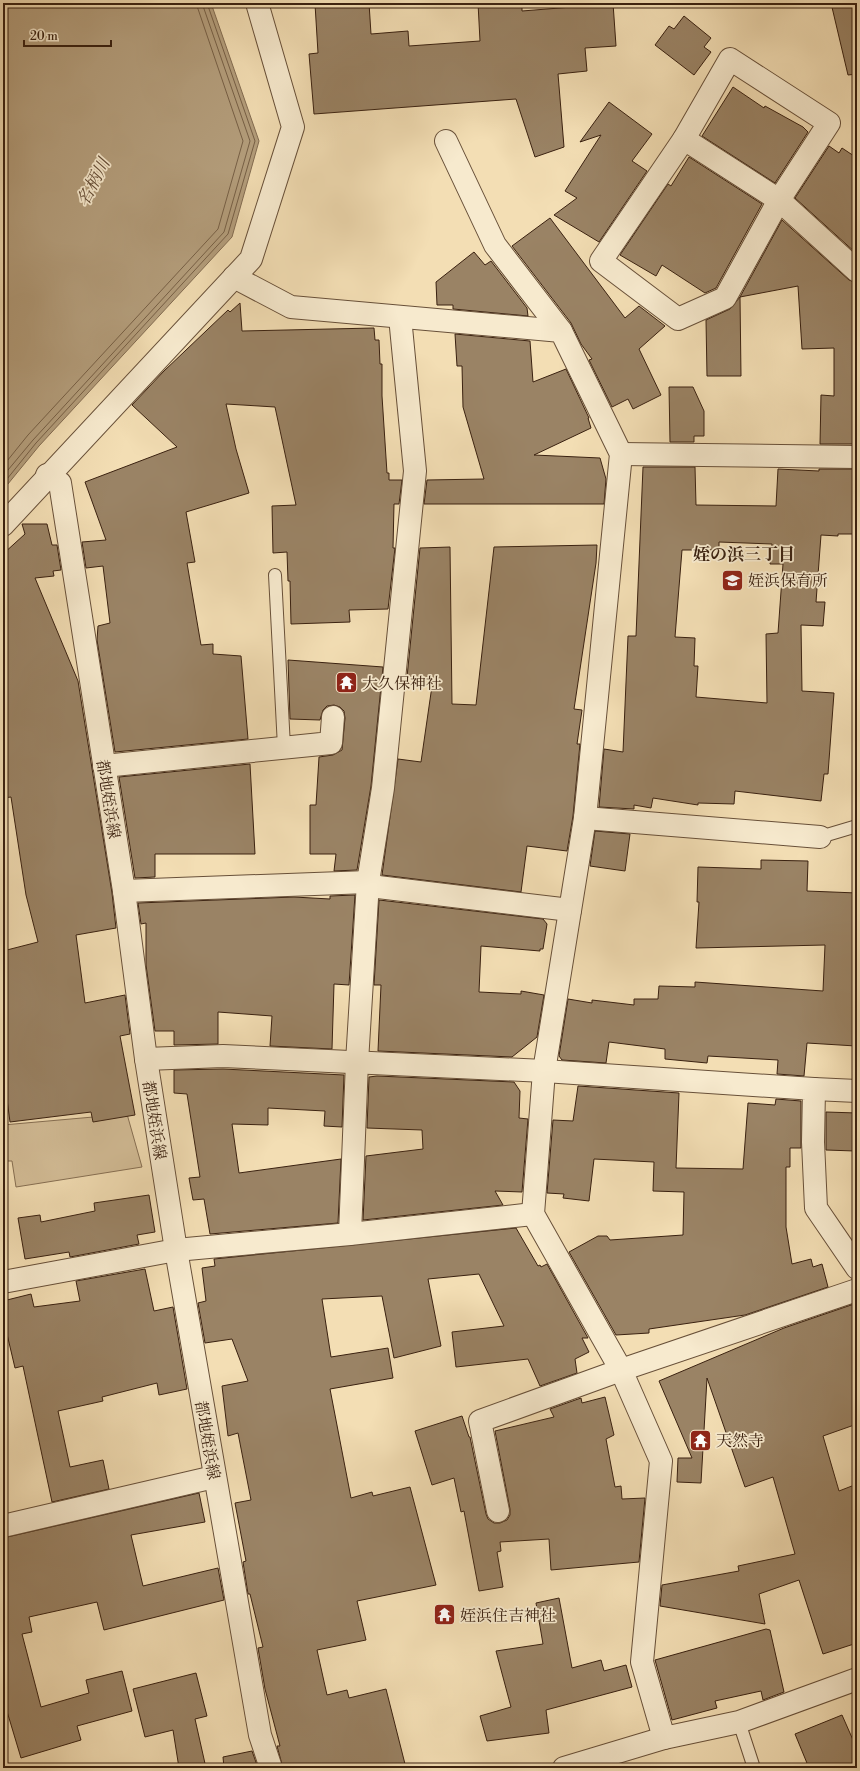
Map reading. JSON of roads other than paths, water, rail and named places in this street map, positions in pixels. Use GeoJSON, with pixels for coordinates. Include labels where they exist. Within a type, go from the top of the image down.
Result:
{"type":"FeatureCollection","features":[{"type":"Feature","properties":{"kind":"street"},"geometry":{"type":"LineString","coordinates":[[3,525],[251,258],[294,127],[257,3]]}},
{"type":"Feature","properties":{"kind":"street"},"geometry":{"type":"LineString","coordinates":[[730,59],[829,123],[779,200],[725,298],[678,319],[601,261],[684,138],[730,59]]}},
{"type":"Feature","properties":{"kind":"street"},"geometry":{"type":"LineString","coordinates":[[684,138],[779,200],[857,271]]}},
{"type":"Feature","properties":{"kind":"street"},"geometry":{"type":"LineString","coordinates":[[446,141],[495,245],[561,331],[621,454],[585,818],[544,1071],[534,1214],[622,1370],[660,1461],[642,1662],[664,1738]]}},
{"type":"Feature","properties":{"kind":"street"},"geometry":{"type":"LineString","coordinates":[[234,277],[291,307],[561,331]]}},
{"type":"Feature","properties":{"kind":"street"},"geometry":{"type":"LineString","coordinates":[[350,1234],[357,1062],[368,882],[383,788],[415,472],[400,317]]}},
{"type":"Feature","properties":{"kind":"street"},"geometry":{"type":"LineString","coordinates":[[621,454],[857,457]]}},
{"type":"Feature","properties":{"kind":"street","name":"都地姪浜線"},"geometry":{"type":"LineString","coordinates":[[47,476],[60,483],[124,891],[146,1059],[176,1250],[214,1477],[260,1735],[271,1768]]}},
{"type":"Feature","properties":{"kind":"street"},"geometry":{"type":"LineString","coordinates":[[104,766],[331,743],[333,717]]}},
{"type":"Feature","properties":{"kind":"street"},"geometry":{"type":"LineString","coordinates":[[585,818],[820,837]]}},
{"type":"Feature","properties":{"kind":"street"},"geometry":{"type":"LineString","coordinates":[[124,891],[368,882],[378,887],[570,910]]}},
{"type":"Feature","properties":{"kind":"street"},"geometry":{"type":"LineString","coordinates":[[146,1059],[223,1056],[357,1062],[544,1071],[857,1091]]}},
{"type":"Feature","properties":{"kind":"street"},"geometry":{"type":"LineString","coordinates":[[814,1089],[813,1142],[816,1208],[857,1268]]}},
{"type":"Feature","properties":{"kind":"street"},"geometry":{"type":"LineString","coordinates":[[3,1282],[176,1250],[350,1234],[534,1214]]}},
{"type":"Feature","properties":{"kind":"street"},"geometry":{"type":"LineString","coordinates":[[498,1511],[480,1421],[622,1370],[857,1290]]}},
{"type":"Feature","properties":{"kind":"street"},"geometry":{"type":"LineString","coordinates":[[3,1526],[214,1477]]}},
{"type":"Feature","properties":{"kind":"street"},"geometry":{"type":"LineString","coordinates":[[564,1768],[664,1738],[739,1722],[857,1679]]}},
{"type":"Feature","properties":{"kind":"lane"},"geometry":{"type":"LineString","coordinates":[[275,575],[284,747]]}},
{"type":"Feature","properties":{"kind":"lane"},"geometry":{"type":"LineString","coordinates":[[820,837],[857,826]]}},
{"type":"Feature","properties":{"kind":"lane"},"geometry":{"type":"LineString","coordinates":[[739,1722],[754,1768]]}},
{"type":"Feature","properties":{"kind":"water","name":"名柄川"},"geometry":{"type":"Polygon","coordinates":[[[3,3],[211,3],[259,141],[232,237],[39,446],[3,490],[3,3]]]}},
{"type":"Feature","properties":{"kind":"place","name":"姪浜保育所"},"geometry":{"type":"Point","coordinates":[733,580]}},
{"type":"Feature","properties":{"kind":"place","name":"大久保神社"},"geometry":{"type":"Point","coordinates":[347,683]}},
{"type":"Feature","properties":{"kind":"place","name":"天然寺"},"geometry":{"type":"Point","coordinates":[700,1440]}},
{"type":"Feature","properties":{"kind":"place","name":"姪浜住吉神社"},"geometry":{"type":"Point","coordinates":[445,1615]}},
{"type":"Feature","properties":{"kind":"district","name":"姪の浜三丁目"},"geometry":{"type":"Point","coordinates":[744,554]}}]}
